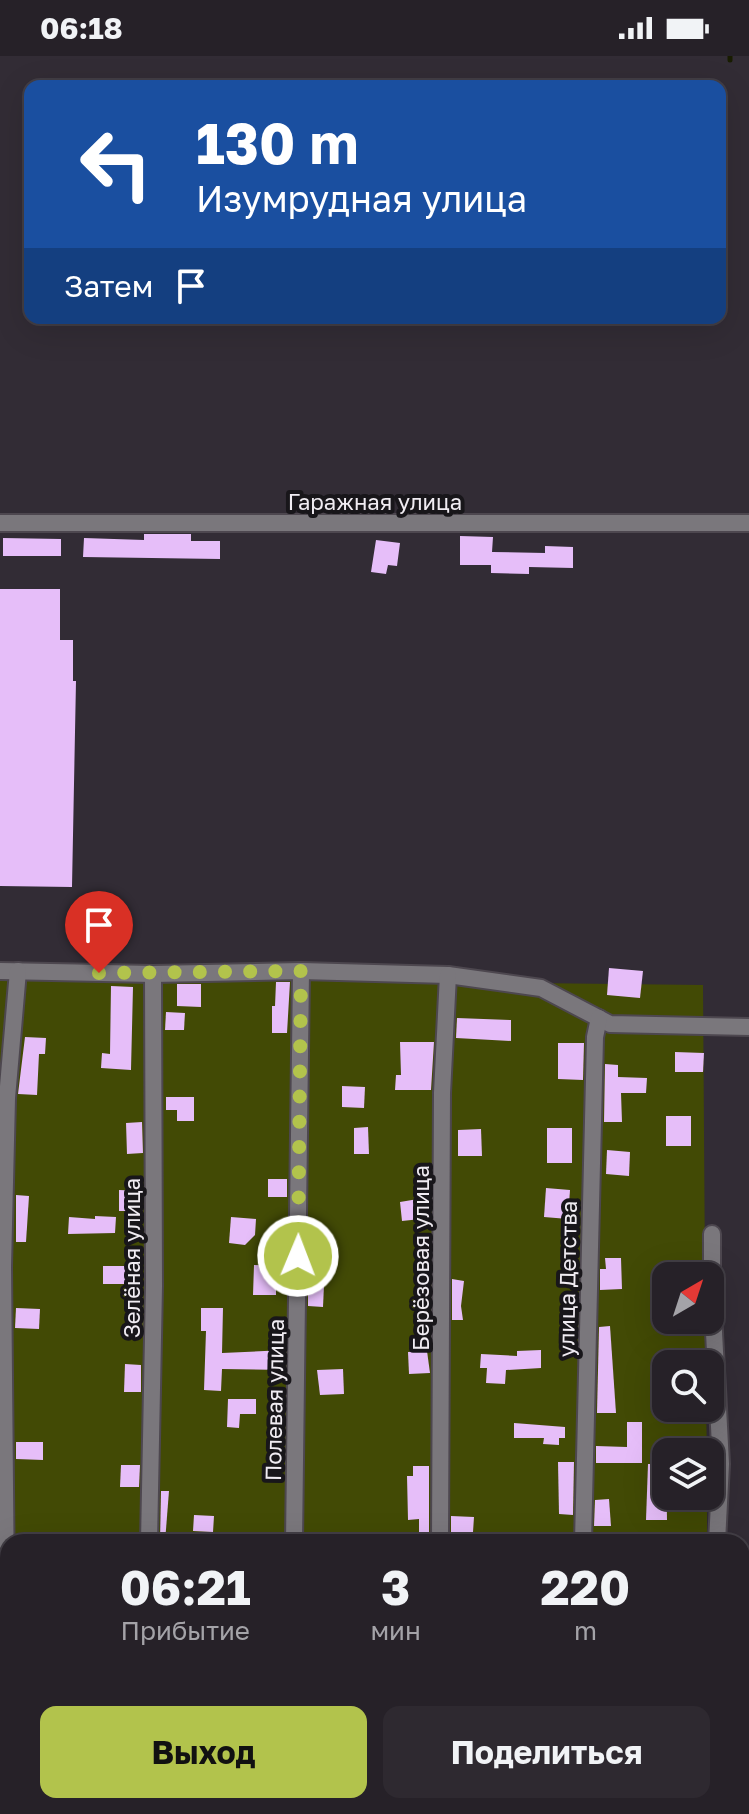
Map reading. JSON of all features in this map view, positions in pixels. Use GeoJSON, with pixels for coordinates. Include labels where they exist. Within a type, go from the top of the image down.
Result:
{"type":"FeatureCollection","features":[{"type":"Feature","properties":{"kind":"street","name":"Гаражная улица"},"geometry":{"type":"LineString","coordinates":[[0,523],[749,523]]}},
{"type":"Feature","properties":{"kind":"street"},"geometry":{"type":"LineString","coordinates":[[0,971],[153,974],[301,971],[448,975],[541,988],[610,1024],[749,1027]]}},
{"type":"Feature","properties":{"kind":"street"},"geometry":{"type":"LineString","coordinates":[[5,1534],[4,1205],[7,1098],[18,971]]}},
{"type":"Feature","properties":{"kind":"street","name":"Полевая улица"},"geometry":{"type":"LineString","coordinates":[[294,1534],[301,971]]}},
{"type":"Feature","properties":{"kind":"street","name":"Зелёная улица"},"geometry":{"type":"LineString","coordinates":[[149,1534],[154,1286],[153,974]]}},
{"type":"Feature","properties":{"kind":"street","name":"Берёзовая улица"},"geometry":{"type":"LineString","coordinates":[[440,1534],[442,1093],[448,975]]}},
{"type":"Feature","properties":{"kind":"street","name":"улица Детства"},"geometry":{"type":"LineString","coordinates":[[583,1534],[595,1037],[599,1018]]}},
{"type":"Feature","properties":{"kind":"street"},"geometry":{"type":"LineString","coordinates":[[712,1234],[721,1464],[717,1534]]}},
{"type":"Feature","properties":{"kind":"green space"},"geometry":{"type":"Polygon","coordinates":[[[0,977],[703,985],[705,1262],[652,1262],[652,1334],[705,1334],[706,1350],[652,1350],[652,1422],[706,1422],[707,1438],[652,1438],[652,1510],[707,1510],[707,1534],[0,1534],[0,977]]]}},
{"type":"Feature","properties":{"kind":"building"},"geometry":{"type":"Polygon","coordinates":[[[144,534],[191,534],[191,541],[220,541],[220,559],[83,557],[84,538],[144,540],[144,534]]]}},
{"type":"Feature","properties":{"kind":"building"},"geometry":{"type":"Polygon","coordinates":[[[460,536],[493,537],[492,552],[545,553],[545,546],[573,547],[573,568],[529,567],[529,574],[491,573],[491,565],[460,565],[460,536]]]}},
{"type":"Feature","properties":{"kind":"building"},"geometry":{"type":"Polygon","coordinates":[[[3,538],[61,539],[61,556],[3,556],[3,538]]]}},
{"type":"Feature","properties":{"kind":"building"},"geometry":{"type":"Polygon","coordinates":[[[376,540],[400,543],[397,566],[388,565],[386,574],[371,572],[376,540]]]}},
{"type":"Feature","properties":{"kind":"building"},"geometry":{"type":"Polygon","coordinates":[[[0,589],[60,589],[60,640],[73,640],[73,681],[76,681],[72,887],[0,886],[0,589]]]}},
{"type":"Feature","properties":{"kind":"building"},"geometry":{"type":"Polygon","coordinates":[[[609,968],[643,971],[640,998],[607,995],[609,968]]]}},
{"type":"Feature","properties":{"kind":"building"},"geometry":{"type":"Polygon","coordinates":[[[276,982],[290,982],[287,1033],[272,1033],[276,982]]]}},
{"type":"Feature","properties":{"kind":"building"},"geometry":{"type":"Polygon","coordinates":[[[177,984],[201,984],[201,1007],[177,1006],[177,984]]]}},
{"type":"Feature","properties":{"kind":"building"},"geometry":{"type":"Polygon","coordinates":[[[111,986],[133,987],[131,1070],[101,1068],[102,1053],[110,1054],[111,986]]]}},
{"type":"Feature","properties":{"kind":"building"},"geometry":{"type":"Polygon","coordinates":[[[166,1012],[185,1013],[184,1030],[165,1030],[166,1012]]]}},
{"type":"Feature","properties":{"kind":"building"},"geometry":{"type":"Polygon","coordinates":[[[457,1018],[511,1020],[511,1041],[456,1038],[457,1018]]]}},
{"type":"Feature","properties":{"kind":"building"},"geometry":{"type":"Polygon","coordinates":[[[25,1037],[46,1038],[45,1054],[39,1054],[37,1095],[18,1094],[25,1037]]]}},
{"type":"Feature","properties":{"kind":"building"},"geometry":{"type":"Polygon","coordinates":[[[400,1042],[434,1042],[431,1090],[395,1090],[396,1075],[401,1075],[400,1042]]]}},
{"type":"Feature","properties":{"kind":"building"},"geometry":{"type":"Polygon","coordinates":[[[558,1043],[584,1043],[583,1080],[558,1079],[558,1043]]]}},
{"type":"Feature","properties":{"kind":"building"},"geometry":{"type":"Polygon","coordinates":[[[675,1052],[704,1053],[703,1072],[675,1072],[675,1052]]]}},
{"type":"Feature","properties":{"kind":"building"},"geometry":{"type":"Polygon","coordinates":[[[605,1064],[618,1065],[618,1077],[647,1078],[646,1093],[621,1093],[622,1122],[604,1122],[605,1064]]]}},
{"type":"Feature","properties":{"kind":"building"},"geometry":{"type":"Polygon","coordinates":[[[342,1086],[365,1087],[364,1108],[342,1107],[342,1086]]]}},
{"type":"Feature","properties":{"kind":"building"},"geometry":{"type":"Polygon","coordinates":[[[166,1097],[194,1097],[194,1121],[177,1121],[177,1110],[166,1110],[166,1097]]]}},
{"type":"Feature","properties":{"kind":"building"},"geometry":{"type":"Polygon","coordinates":[[[666,1116],[691,1116],[691,1146],[666,1146],[666,1116]]]}},
{"type":"Feature","properties":{"kind":"building"},"geometry":{"type":"Polygon","coordinates":[[[142,1122],[143,1153],[127,1154],[126,1123],[142,1122]]]}},
{"type":"Feature","properties":{"kind":"building"},"geometry":{"type":"Polygon","coordinates":[[[368,1127],[369,1154],[354,1154],[354,1128],[368,1127]]]}},
{"type":"Feature","properties":{"kind":"building"},"geometry":{"type":"Polygon","coordinates":[[[547,1128],[572,1128],[572,1163],[547,1163],[547,1128]]]}},
{"type":"Feature","properties":{"kind":"building"},"geometry":{"type":"Polygon","coordinates":[[[481,1129],[482,1156],[458,1156],[458,1130],[481,1129]]]}},
{"type":"Feature","properties":{"kind":"building"},"geometry":{"type":"Polygon","coordinates":[[[607,1150],[630,1152],[629,1176],[606,1174],[607,1150]]]}},
{"type":"Feature","properties":{"kind":"building"},"geometry":{"type":"Polygon","coordinates":[[[268,1179],[287,1179],[287,1197],[268,1197],[268,1179]]]}},
{"type":"Feature","properties":{"kind":"building"},"geometry":{"type":"Polygon","coordinates":[[[546,1188],[570,1190],[568,1219],[544,1217],[546,1188]]]}},
{"type":"Feature","properties":{"kind":"building"},"geometry":{"type":"Polygon","coordinates":[[[119,1190],[143,1191],[143,1211],[119,1211],[119,1190]]]}},
{"type":"Feature","properties":{"kind":"building"},"geometry":{"type":"Polygon","coordinates":[[[16,1195],[29,1196],[26,1242],[16,1242],[16,1195]]]}},
{"type":"Feature","properties":{"kind":"building"},"geometry":{"type":"Polygon","coordinates":[[[418,1199],[419,1205],[430,1204],[430,1218],[402,1221],[400,1202],[418,1199]]]}},
{"type":"Feature","properties":{"kind":"building"},"geometry":{"type":"Polygon","coordinates":[[[95,1216],[116,1217],[115,1233],[68,1234],[69,1217],[95,1219],[95,1216]]]}},
{"type":"Feature","properties":{"kind":"building"},"geometry":{"type":"Polygon","coordinates":[[[231,1217],[256,1219],[255,1235],[245,1245],[229,1243],[231,1217]]]}},
{"type":"Feature","properties":{"kind":"building"},"geometry":{"type":"Polygon","coordinates":[[[605,1258],[621,1258],[622,1289],[600,1290],[600,1269],[606,1269],[605,1258]]]}},
{"type":"Feature","properties":{"kind":"building"},"geometry":{"type":"Polygon","coordinates":[[[132,1262],[143,1263],[142,1334],[134,1334],[133,1307],[126,1307],[128,1284],[103,1284],[103,1266],[132,1266],[132,1262]]]}},
{"type":"Feature","properties":{"kind":"building"},"geometry":{"type":"Polygon","coordinates":[[[254,1265],[282,1266],[281,1281],[276,1281],[276,1295],[253,1295],[254,1265]]]}},
{"type":"Feature","properties":{"kind":"building"},"geometry":{"type":"Polygon","coordinates":[[[452,1279],[464,1281],[463,1320],[452,1320],[452,1279]]]}},
{"type":"Feature","properties":{"kind":"building"},"geometry":{"type":"Polygon","coordinates":[[[308,1284],[324,1285],[323,1307],[308,1306],[308,1284]]]}},
{"type":"Feature","properties":{"kind":"building"},"geometry":{"type":"Polygon","coordinates":[[[16,1308],[40,1309],[39,1329],[15,1328],[16,1308]]]}},
{"type":"Feature","properties":{"kind":"building"},"geometry":{"type":"Polygon","coordinates":[[[201,1308],[223,1308],[222,1353],[285,1350],[285,1370],[222,1369],[221,1391],[204,1390],[206,1331],[201,1331],[201,1308]]]}},
{"type":"Feature","properties":{"kind":"building"},"geometry":{"type":"Polygon","coordinates":[[[610,1326],[616,1413],[597,1413],[599,1327],[610,1326]]]}},
{"type":"Feature","properties":{"kind":"building"},"geometry":{"type":"Polygon","coordinates":[[[541,1350],[541,1368],[506,1370],[505,1384],[486,1383],[487,1368],[480,1368],[481,1354],[517,1356],[517,1351],[541,1350]]]}},
{"type":"Feature","properties":{"kind":"building"},"geometry":{"type":"Polygon","coordinates":[[[427,1351],[430,1373],[409,1374],[408,1352],[427,1351]]]}},
{"type":"Feature","properties":{"kind":"building"},"geometry":{"type":"Polygon","coordinates":[[[125,1364],[141,1365],[141,1392],[124,1392],[125,1364]]]}},
{"type":"Feature","properties":{"kind":"building"},"geometry":{"type":"Polygon","coordinates":[[[343,1369],[344,1394],[320,1395],[317,1370],[343,1369]]]}},
{"type":"Feature","properties":{"kind":"building"},"geometry":{"type":"Polygon","coordinates":[[[228,1399],[256,1399],[256,1414],[240,1414],[239,1428],[227,1427],[228,1399]]]}},
{"type":"Feature","properties":{"kind":"building"},"geometry":{"type":"Polygon","coordinates":[[[627,1422],[642,1422],[642,1463],[596,1463],[596,1446],[627,1447],[627,1422]]]}},
{"type":"Feature","properties":{"kind":"building"},"geometry":{"type":"Polygon","coordinates":[[[514,1423],[565,1427],[565,1438],[559,1438],[559,1445],[543,1444],[544,1438],[514,1438],[514,1423]]]}},
{"type":"Feature","properties":{"kind":"building"},"geometry":{"type":"Polygon","coordinates":[[[16,1442],[43,1442],[43,1460],[16,1459],[16,1442]]]}},
{"type":"Feature","properties":{"kind":"building"},"geometry":{"type":"Polygon","coordinates":[[[558,1462],[574,1462],[573,1515],[559,1514],[558,1462]]]}},
{"type":"Feature","properties":{"kind":"building"},"geometry":{"type":"Polygon","coordinates":[[[648,1464],[652,1464],[652,1510],[667,1510],[667,1520],[646,1520],[648,1464]]]}},
{"type":"Feature","properties":{"kind":"building"},"geometry":{"type":"Polygon","coordinates":[[[121,1465],[140,1465],[139,1487],[120,1487],[121,1465]]]}},
{"type":"Feature","properties":{"kind":"building"},"geometry":{"type":"Polygon","coordinates":[[[413,1466],[429,1466],[429,1534],[419,1534],[419,1519],[408,1520],[407,1476],[413,1476],[413,1466]]]}},
{"type":"Feature","properties":{"kind":"building"},"geometry":{"type":"Polygon","coordinates":[[[161,1491],[169,1491],[166,1534],[160,1534],[161,1491]]]}},
{"type":"Feature","properties":{"kind":"building"},"geometry":{"type":"Polygon","coordinates":[[[609,1499],[611,1526],[594,1526],[595,1500],[609,1499]]]}},
{"type":"Feature","properties":{"kind":"building"},"geometry":{"type":"Polygon","coordinates":[[[194,1515],[214,1516],[213,1532],[193,1531],[194,1515]]]}},
{"type":"Feature","properties":{"kind":"building"},"geometry":{"type":"Polygon","coordinates":[[[451,1516],[474,1517],[473,1532],[451,1534],[451,1516]]]}},
{"type":"Feature","properties":{"kind":"route"},"geometry":{"type":"LineString","coordinates":[[99,973],[301,971],[298,1256]]}}]}
